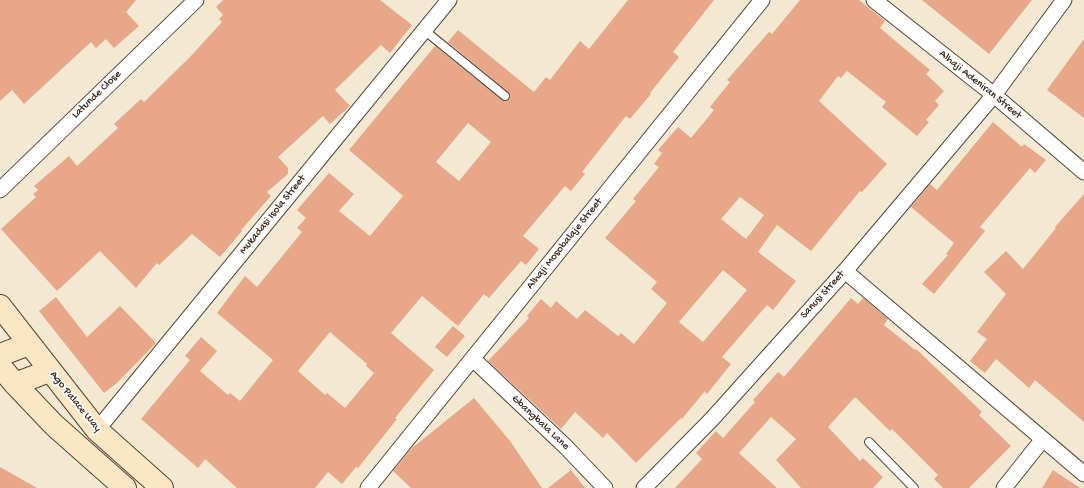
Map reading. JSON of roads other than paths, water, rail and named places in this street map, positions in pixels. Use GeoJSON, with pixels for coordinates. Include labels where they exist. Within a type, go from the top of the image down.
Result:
{"type":"FeatureCollection","features":[{"type":"Feature","properties":{"kind":"main road","name":"Ago Palace Way"},"geometry":{"type":"LineString","coordinates":[[0,306],[49,371],[97,430],[162,488]]}},
{"type":"Feature","properties":{"kind":"main road"},"geometry":{"type":"LineString","coordinates":[[0,355],[29,344]]}},
{"type":"Feature","properties":{"kind":"main road"},"geometry":{"type":"LineString","coordinates":[[0,366],[54,426],[125,488]]}},
{"type":"Feature","properties":{"kind":"main road"},"geometry":{"type":"LineString","coordinates":[[15,384],[49,371]]}},
{"type":"Feature","properties":{"kind":"street","name":"Latunde Close"},"geometry":{"type":"LineString","coordinates":[[0,190],[196,0]]}},
{"type":"Feature","properties":{"kind":"street","name":"Mukadasi Isola Street"},"geometry":{"type":"LineString","coordinates":[[97,430],[449,0]]}},
{"type":"Feature","properties":{"kind":"street","name":"Alhaji Mosobalaje Street"},"geometry":{"type":"LineString","coordinates":[[368,488],[762,0]]}},
{"type":"Feature","properties":{"kind":"street","name":"Alhaji Adeniran Street"},"geometry":{"type":"LineString","coordinates":[[874,0],[994,95],[1084,172]]}},
{"type":"Feature","properties":{"kind":"street","name":"Sanusi Street"},"geometry":{"type":"LineString","coordinates":[[644,488],[712,419],[845,271],[994,95],[1064,0]]}},
{"type":"Feature","properties":{"kind":"street"},"geometry":{"type":"LineString","coordinates":[[845,271],[1084,474]]}},
{"type":"Feature","properties":{"kind":"street","name":"Gbangbala Lane"},"geometry":{"type":"LineString","coordinates":[[473,359],[566,447],[605,488]]}},
{"type":"Feature","properties":{"kind":"street"},"geometry":{"type":"LineString","coordinates":[[1004,488],[1043,439]]}},
{"type":"Feature","properties":{"kind":"lane"},"geometry":{"type":"LineString","coordinates":[[424,30],[505,96]]}},
{"type":"Feature","properties":{"kind":"lane"},"geometry":{"type":"LineString","coordinates":[[869,442],[914,488]]}}]}
